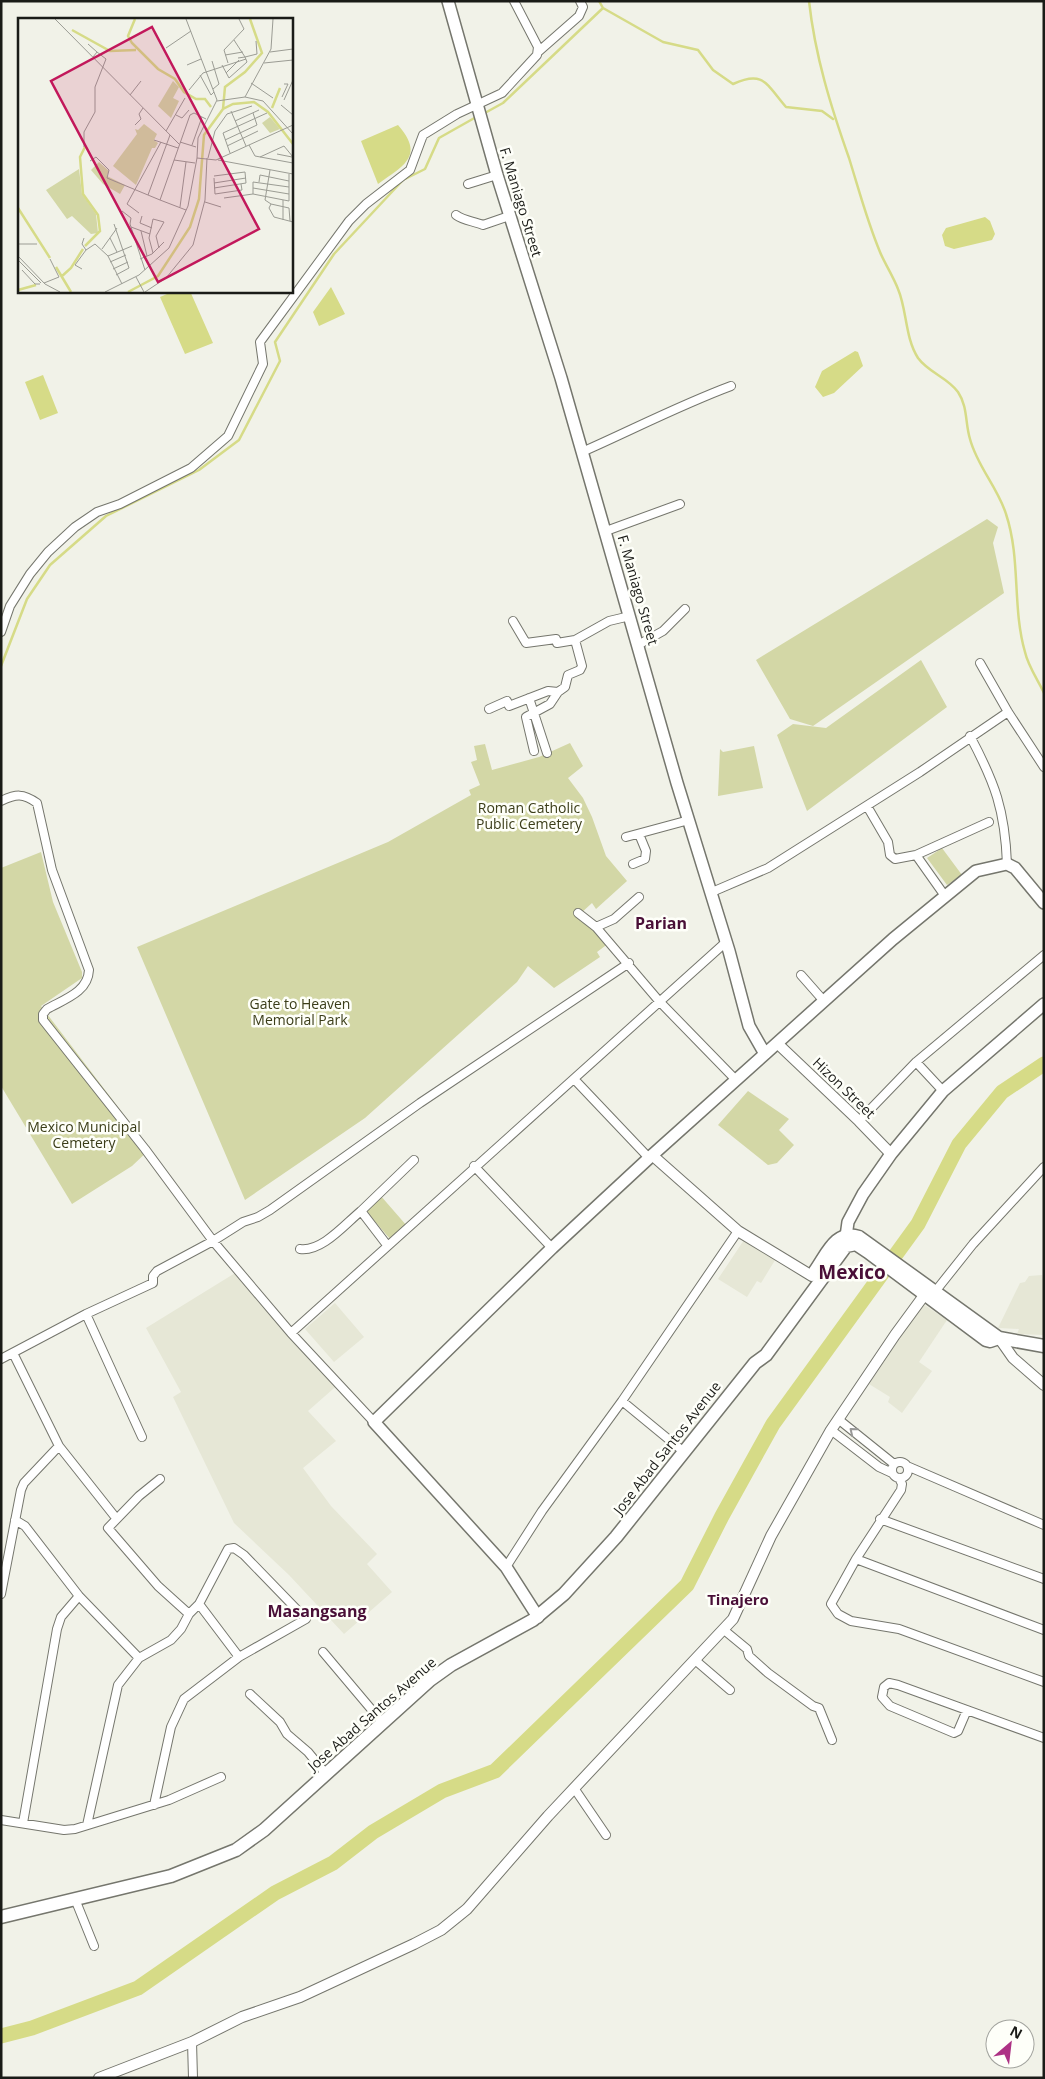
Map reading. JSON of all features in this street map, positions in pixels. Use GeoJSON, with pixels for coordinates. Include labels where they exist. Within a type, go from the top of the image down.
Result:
{"type":"FeatureCollection","features":[{"type":"Feature","properties":{"kind":"highway"},"geometry":{"type":"LineString","coordinates":[[845,1241],[859,1237],[871,1250],[902,1273],[1000,1338],[1044,1346]]}},
{"type":"Feature","properties":{"kind":"highway","name":"Jose Abad Santos Avenue"},"geometry":{"type":"LineString","coordinates":[[1,1917],[171,1876],[236,1850],[264,1830],[382,1722],[445,1669],[538,1617],[589,1569],[754,1363],[759,1350],[833,1244],[838,1238],[845,1241],[766,1355],[754,1363]]}},
{"type":"Feature","properties":{"kind":"main road","name":"F. Maniago Street"},"geometry":{"type":"LineString","coordinates":[[448,1],[484,132],[606,531],[677,783],[712,892],[749,1026],[765,1054]]}},
{"type":"Feature","properties":{"kind":"main road"},"geometry":{"type":"LineString","coordinates":[[538,1617],[506,1567],[374,1422],[552,1248],[650,1156],[735,1079],[778,1044],[823,1000],[976,871],[1007,864],[1022,875],[1044,903]]}},
{"type":"Feature","properties":{"kind":"main road"},"geometry":{"type":"LineString","coordinates":[[845,1241],[848,1222],[863,1194],[891,1154],[943,1091],[1044,1004]]}},
{"type":"Feature","properties":{"kind":"street"},"geometry":{"type":"LineString","coordinates":[[514,1],[538,52]]}},
{"type":"Feature","properties":{"kind":"street"},"geometry":{"type":"LineString","coordinates":[[1,632],[10,606],[30,574],[48,552],[75,527],[97,512],[191,468],[228,436],[261,370],[263,358],[260,342],[332,241],[366,204],[410,170],[423,135],[457,114],[478,107],[502,93],[523,72],[538,52],[579,16],[583,7],[580,1]]}},
{"type":"Feature","properties":{"kind":"street"},"geometry":{"type":"LineString","coordinates":[[468,184],[497,176]]}},
{"type":"Feature","properties":{"kind":"street"},"geometry":{"type":"LineString","coordinates":[[456,215],[463,220],[484,225],[509,216]]}},
{"type":"Feature","properties":{"kind":"street"},"geometry":{"type":"LineString","coordinates":[[582,452],[638,428],[684,404],[731,386]]}},
{"type":"Feature","properties":{"kind":"street"},"geometry":{"type":"LineString","coordinates":[[606,531],[680,504]]}},
{"type":"Feature","properties":{"kind":"street"},"geometry":{"type":"LineString","coordinates":[[638,645],[663,631],[685,609]]}},
{"type":"Feature","properties":{"kind":"street"},"geometry":{"type":"LineString","coordinates":[[513,621],[526,643],[556,639],[557,643],[575,640],[609,621],[630,616]]}},
{"type":"Feature","properties":{"kind":"street"},"geometry":{"type":"LineString","coordinates":[[534,751],[526,717],[550,704],[558,692],[565,687],[568,675],[580,670],[582,666],[575,640]]}},
{"type":"Feature","properties":{"kind":"street"},"geometry":{"type":"LineString","coordinates":[[980,662],[1008,712],[1044,766]]}},
{"type":"Feature","properties":{"kind":"street"},"geometry":{"type":"LineString","coordinates":[[489,709],[507,701],[509,706],[548,691],[558,692]]}},
{"type":"Feature","properties":{"kind":"street"},"geometry":{"type":"LineString","coordinates":[[529,698],[547,753]]}},
{"type":"Feature","properties":{"kind":"street"},"geometry":{"type":"LineString","coordinates":[[712,892],[768,868],[867,806],[1008,712]]}},
{"type":"Feature","properties":{"kind":"street"},"geometry":{"type":"LineString","coordinates":[[970,736],[991,776],[1000,804],[1005,823],[1007,864]]}},
{"type":"Feature","properties":{"kind":"street"},"geometry":{"type":"LineString","coordinates":[[1,800],[16,794],[26,796],[37,803],[52,870],[89,970],[85,986],[47,1009],[43,1014],[43,1020],[145,1149],[213,1241],[291,1333],[374,1422]]}},
{"type":"Feature","properties":{"kind":"street"},"geometry":{"type":"LineString","coordinates":[[867,806],[888,842],[892,857],[904,858],[916,855],[989,822]]}},
{"type":"Feature","properties":{"kind":"street"},"geometry":{"type":"LineString","coordinates":[[626,837],[689,820]]}},
{"type":"Feature","properties":{"kind":"street"},"geometry":{"type":"LineString","coordinates":[[633,864],[645,859],[646,855],[639,834]]}},
{"type":"Feature","properties":{"kind":"street"},"geometry":{"type":"LineString","coordinates":[[916,855],[945,896]]}},
{"type":"Feature","properties":{"kind":"street"},"geometry":{"type":"LineString","coordinates":[[596,927],[614,919],[639,897]]}},
{"type":"Feature","properties":{"kind":"street"},"geometry":{"type":"LineString","coordinates":[[578,912],[596,927],[659,1000],[735,1079]]}},
{"type":"Feature","properties":{"kind":"street"},"geometry":{"type":"LineString","coordinates":[[291,1333],[474,1166],[726,942]]}},
{"type":"Feature","properties":{"kind":"street"},"geometry":{"type":"LineString","coordinates":[[859,1120],[916,1062],[1044,955]]}},
{"type":"Feature","properties":{"kind":"street"},"geometry":{"type":"LineString","coordinates":[[1,1358],[86,1314],[152,1283],[153,1276],[157,1271],[213,1241],[243,1222],[258,1217],[270,1210],[420,1102],[629,963]]}},
{"type":"Feature","properties":{"kind":"street"},"geometry":{"type":"LineString","coordinates":[[801,974],[823,1000]]}},
{"type":"Feature","properties":{"kind":"street","name":"Hizon Street"},"geometry":{"type":"LineString","coordinates":[[778,1044],[859,1120],[891,1154]]}},
{"type":"Feature","properties":{"kind":"street"},"geometry":{"type":"LineString","coordinates":[[916,1062],[943,1091]]}},
{"type":"Feature","properties":{"kind":"street"},"geometry":{"type":"LineString","coordinates":[[574,1079],[650,1156],[738,1231],[812,1276]]}},
{"type":"Feature","properties":{"kind":"street"},"geometry":{"type":"LineString","coordinates":[[300,1249],[309,1249],[333,1236],[361,1212],[414,1160]]}},
{"type":"Feature","properties":{"kind":"street"},"geometry":{"type":"LineString","coordinates":[[474,1166],[552,1248]]}},
{"type":"Feature","properties":{"kind":"street"},"geometry":{"type":"LineString","coordinates":[[99,2078],[192,2042],[242,2017],[300,1997],[441,1930],[467,1909],[507,1861],[574,1788],[724,1630],[742,1604],[771,1536],[838,1419],[930,1293],[1044,1167]]}},
{"type":"Feature","properties":{"kind":"street"},"geometry":{"type":"LineString","coordinates":[[361,1212],[387,1245]]}},
{"type":"Feature","properties":{"kind":"street"},"geometry":{"type":"LineString","coordinates":[[506,1567],[542,1511],[622,1401],[738,1231]]}},
{"type":"Feature","properties":{"kind":"street"},"geometry":{"type":"LineString","coordinates":[[86,1314],[142,1437]]}},
{"type":"Feature","properties":{"kind":"street"},"geometry":{"type":"LineString","coordinates":[[1000,1338],[1013,1358],[1044,1384]]}},
{"type":"Feature","properties":{"kind":"street"},"geometry":{"type":"LineString","coordinates":[[13,1353],[59,1446],[116,1518]]}},
{"type":"Feature","properties":{"kind":"street"},"geometry":{"type":"LineString","coordinates":[[622,1401],[684,1452]]}},
{"type":"Feature","properties":{"kind":"street"},"geometry":{"type":"LineString","coordinates":[[838,1419],[894,1464],[896,1476]]}},
{"type":"Feature","properties":{"kind":"street"},"geometry":{"type":"LineString","coordinates":[[831,1430],[879,1467],[896,1476],[902,1484],[901,1490],[880,1519],[856,1558],[831,1604],[838,1614],[851,1621],[899,1630],[1044,1682]]}},
{"type":"Feature","properties":{"kind":"street"},"geometry":{"type":"LineString","coordinates":[[1,1594],[24,1483],[59,1446]]}},
{"type":"Feature","properties":{"kind":"street"},"geometry":{"type":"LineString","coordinates":[[894,1464],[902,1462],[907,1466],[918,1469],[1044,1525]]}},
{"type":"Feature","properties":{"kind":"street"},"geometry":{"type":"LineString","coordinates":[[896,1476],[906,1475],[907,1466]]}},
{"type":"Feature","properties":{"kind":"street"},"geometry":{"type":"LineString","coordinates":[[160,1479],[116,1518],[108,1528],[158,1586],[189,1614]]}},
{"type":"Feature","properties":{"kind":"street"},"geometry":{"type":"LineString","coordinates":[[880,1519],[1044,1579]]}},
{"type":"Feature","properties":{"kind":"street"},"geometry":{"type":"LineString","coordinates":[[15,1520],[25,1526],[79,1596],[139,1658]]}},
{"type":"Feature","properties":{"kind":"street"},"geometry":{"type":"LineString","coordinates":[[88,1825],[118,1685],[139,1658],[171,1640],[181,1629],[189,1614],[199,1604],[228,1550],[234,1548],[244,1555],[306,1619],[276,1638],[239,1657],[198,1686],[184,1699],[175,1713],[154,1805]]}},
{"type":"Feature","properties":{"kind":"street"},"geometry":{"type":"LineString","coordinates":[[856,1558],[1044,1630]]}},
{"type":"Feature","properties":{"kind":"street"},"geometry":{"type":"LineString","coordinates":[[23,1822],[56,1629],[61,1617],[79,1596]]}},
{"type":"Feature","properties":{"kind":"street"},"geometry":{"type":"LineString","coordinates":[[199,1604],[239,1657]]}},
{"type":"Feature","properties":{"kind":"street"},"geometry":{"type":"LineString","coordinates":[[724,1630],[747,1649],[749,1656],[768,1673],[813,1706],[819,1708],[832,1740]]}},
{"type":"Feature","properties":{"kind":"street"},"geometry":{"type":"LineString","coordinates":[[323,1652],[382,1722]]}},
{"type":"Feature","properties":{"kind":"street"},"geometry":{"type":"LineString","coordinates":[[695,1660],[730,1690]]}},
{"type":"Feature","properties":{"kind":"street"},"geometry":{"type":"LineString","coordinates":[[967,1710],[958,1731],[954,1733],[890,1706],[882,1697],[884,1688],[889,1683],[898,1685],[967,1710],[1044,1738]]}},
{"type":"Feature","properties":{"kind":"street"},"geometry":{"type":"LineString","coordinates":[[250,1694],[280,1722],[287,1734],[308,1752],[326,1774]]}},
{"type":"Feature","properties":{"kind":"street"},"geometry":{"type":"LineString","coordinates":[[1,1820],[64,1830],[88,1825],[154,1805],[211,1783],[221,1777]]}},
{"type":"Feature","properties":{"kind":"street"},"geometry":{"type":"LineString","coordinates":[[574,1788],[606,1835]]}},
{"type":"Feature","properties":{"kind":"street"},"geometry":{"type":"LineString","coordinates":[[75,1900],[94,1946]]}},
{"type":"Feature","properties":{"kind":"street"},"geometry":{"type":"LineString","coordinates":[[192,2042],[193,2078]]}},
{"type":"Feature","properties":{"kind":"shaded area"},"geometry":{"type":"Polygon","coordinates":[[[398,125],[410,145],[408,159],[396,171],[378,184],[361,141],[398,125]]]}},
{"type":"Feature","properties":{"kind":"shaded area"},"geometry":{"type":"Polygon","coordinates":[[[985,217],[990,221],[995,234],[992,240],[954,249],[945,246],[942,235],[946,228],[985,217]]]}},
{"type":"Feature","properties":{"kind":"shaded area"},"geometry":{"type":"Polygon","coordinates":[[[331,287],[345,314],[319,326],[313,312],[331,287]]]}},
{"type":"Feature","properties":{"kind":"shaded area"},"geometry":{"type":"Polygon","coordinates":[[[172,292],[190,292],[213,343],[185,354],[160,297],[172,292]]]}},
{"type":"Feature","properties":{"kind":"shaded area"},"geometry":{"type":"Polygon","coordinates":[[[855,351],[858,352],[863,366],[834,393],[823,397],[815,387],[822,371],[855,351]]]}},
{"type":"Feature","properties":{"kind":"shaded area"},"geometry":{"type":"Polygon","coordinates":[[[43,375],[58,413],[40,420],[25,382],[43,375]]]}},
{"type":"Feature","properties":{"kind":"shaded area"},"geometry":{"type":"Polygon","coordinates":[[[746,1237],[777,1257],[761,1283],[757,1281],[747,1297],[718,1279],[746,1237]]]}},
{"type":"Feature","properties":{"kind":"shaded area"},"geometry":{"type":"Polygon","coordinates":[[[240,1270],[341,1382],[308,1411],[336,1441],[303,1468],[331,1506],[377,1554],[367,1564],[392,1592],[344,1634],[289,1575],[234,1523],[173,1397],[181,1392],[146,1328],[240,1270]]]}},
{"type":"Feature","properties":{"kind":"shaded area"},"geometry":{"type":"Polygon","coordinates":[[[1042,1275],[1044,1283],[1044,1335],[1017,1334],[1019,1329],[998,1328],[1020,1283],[1025,1282],[1029,1276],[1042,1275]]]}},
{"type":"Feature","properties":{"kind":"shaded area"},"geometry":{"type":"Polygon","coordinates":[[[335,1303],[364,1337],[334,1362],[305,1329],[335,1303]]]}},
{"type":"Feature","properties":{"kind":"shaded area"},"geometry":{"type":"Polygon","coordinates":[[[923,1304],[947,1320],[919,1362],[932,1371],[902,1413],[888,1402],[890,1397],[869,1384],[923,1304]]]}},
{"type":"Feature","properties":{"kind":"green space"},"geometry":{"type":"Polygon","coordinates":[[[987,519],[998,527],[993,543],[1004,593],[813,726],[790,719],[756,660],[987,519]]]}},
{"type":"Feature","properties":{"kind":"green space"},"geometry":{"type":"Polygon","coordinates":[[[921,660],[947,707],[807,811],[777,735],[793,724],[826,728],[921,660]]]}},
{"type":"Feature","properties":{"kind":"green space","name":"Gate to Heaven Memorial Park"},"geometry":{"type":"Polygon","coordinates":[[[570,743],[583,766],[568,778],[583,798],[606,856],[627,881],[596,909],[592,903],[580,914],[609,943],[597,952],[600,957],[554,988],[528,966],[517,982],[365,1118],[245,1200],[137,947],[388,842],[471,795],[469,790],[480,785],[471,762],[477,760],[474,746],[485,744],[492,770],[539,757],[570,743]]]}},
{"type":"Feature","properties":{"kind":"green space"},"geometry":{"type":"Polygon","coordinates":[[[754,746],[763,788],[718,796],[720,749],[723,752],[754,746]]]}},
{"type":"Feature","properties":{"kind":"green space"},"geometry":{"type":"Polygon","coordinates":[[[942,848],[962,875],[947,885],[927,858],[942,848]]]}},
{"type":"Feature","properties":{"kind":"green space","name":"Mexico Municipal Cemetery"},"geometry":{"type":"Polygon","coordinates":[[[41,852],[53,902],[82,972],[82,978],[41,1006],[150,1149],[132,1166],[72,1204],[1,1086],[1,868],[41,852]]]}},
{"type":"Feature","properties":{"kind":"green space"},"geometry":{"type":"Polygon","coordinates":[[[748,1091],[789,1119],[779,1130],[794,1145],[777,1163],[768,1165],[718,1125],[748,1091]]]}},
{"type":"Feature","properties":{"kind":"green space"},"geometry":{"type":"Polygon","coordinates":[[[380,1195],[407,1226],[391,1240],[364,1209],[380,1195]]]}},
{"type":"Feature","properties":{"kind":"waterway"},"geometry":{"type":"LineString","coordinates":[[599,1],[603,8],[663,42],[698,50],[713,70],[733,84],[752,78],[758,79],[769,86],[786,107],[822,111],[833,119]]}},
{"type":"Feature","properties":{"kind":"waterway"},"geometry":{"type":"LineString","coordinates":[[809,1],[815,42],[830,100],[871,229],[901,297],[908,333],[914,350],[922,363],[949,382],[958,392],[965,409],[968,433],[973,449],[1006,514],[1011,531],[1021,635],[1028,662],[1044,693]]}},
{"type":"Feature","properties":{"kind":"waterway"},"geometry":{"type":"LineString","coordinates":[[483,114],[503,103],[603,8]]}},
{"type":"Feature","properties":{"kind":"waterway"},"geometry":{"type":"LineString","coordinates":[[1,666],[27,599],[50,565],[106,516],[199,470],[239,440],[280,361],[275,342],[334,254],[403,180],[425,169],[439,138],[478,116]]}},
{"type":"Feature","properties":{"kind":"waterway"},"geometry":{"type":"LineString","coordinates":[[1,2036],[32,2028],[138,1988],[275,1893],[333,1863],[373,1832],[442,1791],[495,1771],[687,1585],[722,1516],[773,1424],[918,1224],[959,1144],[1002,1092],[1044,1064]]}},
{"type":"Feature","properties":{"kind":"district","name":"Parian"},"geometry":{"type":"Point","coordinates":[661,923]}},
{"type":"Feature","properties":{"kind":"district","name":"Mexico"},"geometry":{"type":"Point","coordinates":[852,1272]}},
{"type":"Feature","properties":{"kind":"district","name":"Tinajero"},"geometry":{"type":"Point","coordinates":[738,1600]}},
{"type":"Feature","properties":{"kind":"district","name":"Masangsang"},"geometry":{"type":"Point","coordinates":[317,1611]}},
{"type":"Feature","properties":{"kind":"park label","name":"Roman Catholic Public Cemetery"},"geometry":{"type":"Point","coordinates":[529,816]}}]}
